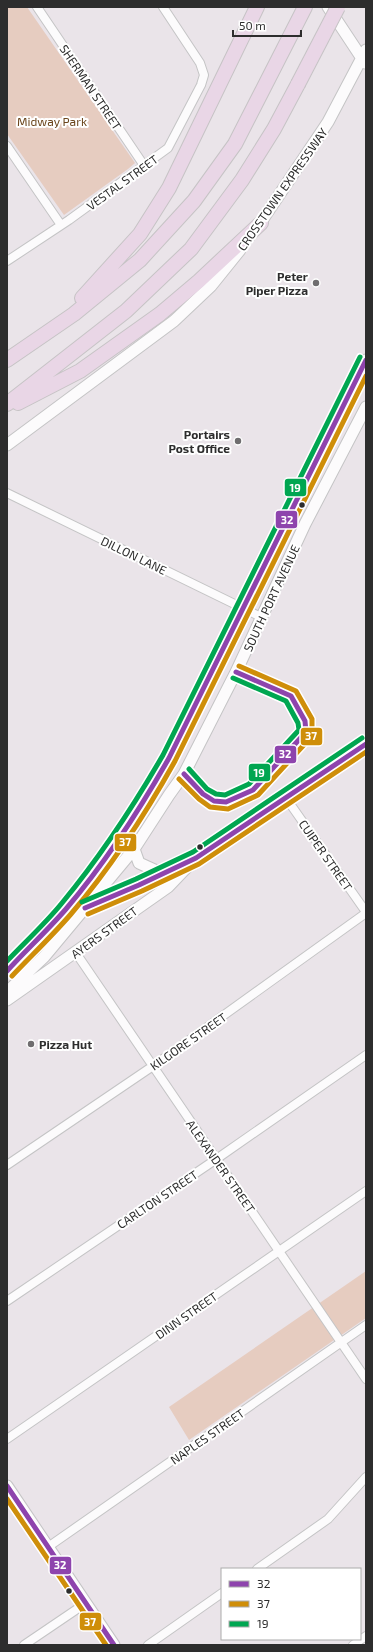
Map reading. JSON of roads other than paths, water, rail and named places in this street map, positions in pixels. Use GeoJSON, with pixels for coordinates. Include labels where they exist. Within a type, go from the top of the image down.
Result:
{"type":"FeatureCollection","features":[{"type":"Feature","properties":{"kind":"highway"},"geometry":{"type":"LineString","coordinates":[[52,329],[140,234],[169,188],[257,7]]}},
{"type":"Feature","properties":{"kind":"highway"},"geometry":{"type":"LineString","coordinates":[[7,360],[74,314],[140,260],[194,201],[235,144],[304,7]]}},
{"type":"Feature","properties":{"kind":"highway"},"geometry":{"type":"LineString","coordinates":[[7,404],[126,311],[191,249],[242,180],[274,129],[338,7]]}},
{"type":"Feature","properties":{"kind":"highway"},"geometry":{"type":"LineString","coordinates":[[7,408],[80,371],[147,323],[199,281],[261,223]]}},
{"type":"Feature","properties":{"kind":"main road"},"geometry":{"type":"LineString","coordinates":[[328,7],[365,58]]}},
{"type":"Feature","properties":{"kind":"main road","name":"CROSSTOWN EXPRESSWAY"},"geometry":{"type":"LineString","coordinates":[[7,445],[174,321],[211,286],[261,223],[328,122],[365,58]]}},
{"type":"Feature","properties":{"kind":"main road","name":"SOUTH PORT AVENUE"},"geometry":{"type":"LineString","coordinates":[[7,971],[74,900],[115,845],[153,786],[366,360]]}},
{"type":"Feature","properties":{"kind":"main road","name":"SOUTH PORT AVENUE"},"geometry":{"type":"LineString","coordinates":[[7,992],[44,956],[134,849],[184,774],[236,672],[305,524],[366,407]]}},
{"type":"Feature","properties":{"kind":"main road","name":"AYERS STREET"},"geometry":{"type":"LineString","coordinates":[[84,908],[139,885],[196,858],[366,744]]}},
{"type":"Feature","properties":{"kind":"main road"},"geometry":{"type":"LineString","coordinates":[[134,849],[139,863],[162,873]]}},
{"type":"Feature","properties":{"kind":"main road","name":"AYERS STREET"},"geometry":{"type":"LineString","coordinates":[[7,1000],[168,887],[196,858]]}},
{"type":"Feature","properties":{"kind":"main road"},"geometry":{"type":"LineString","coordinates":[[7,1486],[114,1645]]}},
{"type":"Feature","properties":{"kind":"street","name":"SHERMAN STREET"},"geometry":{"type":"LineString","coordinates":[[37,7],[145,167]]}},
{"type":"Feature","properties":{"kind":"street","name":"VESTAL STREET"},"geometry":{"type":"LineString","coordinates":[[7,261],[145,167],[168,148],[201,85],[204,75],[200,62],[163,7]]}},
{"type":"Feature","properties":{"kind":"street"},"geometry":{"type":"LineString","coordinates":[[7,146],[61,225]]}},
{"type":"Feature","properties":{"kind":"street","name":"DILLON LANE"},"geometry":{"type":"LineString","coordinates":[[7,493],[261,617]]}},
{"type":"Feature","properties":{"kind":"street","name":"CUIPER STREET"},"geometry":{"type":"LineString","coordinates":[[286,798],[366,913]]}},
{"type":"Feature","properties":{"kind":"street","name":"KILGORE STREET"},"geometry":{"type":"LineString","coordinates":[[7,1165],[153,1066],[366,913]]}},
{"type":"Feature","properties":{"kind":"street","name":"ALEXANDER STREET"},"geometry":{"type":"LineString","coordinates":[[76,953],[215,1160],[279,1250],[366,1379]]}},
{"type":"Feature","properties":{"kind":"street","name":"CARLTON STREET"},"geometry":{"type":"LineString","coordinates":[[7,1301],[215,1160],[366,1055]]}},
{"type":"Feature","properties":{"kind":"street","name":"DINN STREET"},"geometry":{"type":"LineString","coordinates":[[7,1439],[366,1191]]}},
{"type":"Feature","properties":{"kind":"street","name":"NAPLES STREET"},"geometry":{"type":"LineString","coordinates":[[48,1547],[366,1326]]}},
{"type":"Feature","properties":{"kind":"street"},"geometry":{"type":"LineString","coordinates":[[258,1568],[328,1519],[366,1477]]}},
{"type":"Feature","properties":{"kind":"street"},"geometry":{"type":"LineString","coordinates":[[148,1645],[221,1594]]}},
{"type":"Feature","properties":{"kind":"street"},"geometry":{"type":"LineString","coordinates":[[24,1645],[86,1603]]}},
{"type":"Feature","properties":{"kind":"place","name":"Peter Piper Pizza"},"geometry":{"type":"Point","coordinates":[316,283]}},
{"type":"Feature","properties":{"kind":"place","name":"Portairs Post Office"},"geometry":{"type":"Point","coordinates":[238,441]}},
{"type":"Feature","properties":{"kind":"place","name":"Pizza Hut"},"geometry":{"type":"Point","coordinates":[31,1044]}},
{"type":"Feature","properties":{"kind":"park label","name":"Midway Park"},"geometry":{"type":"Point","coordinates":[52,121]}}]}
